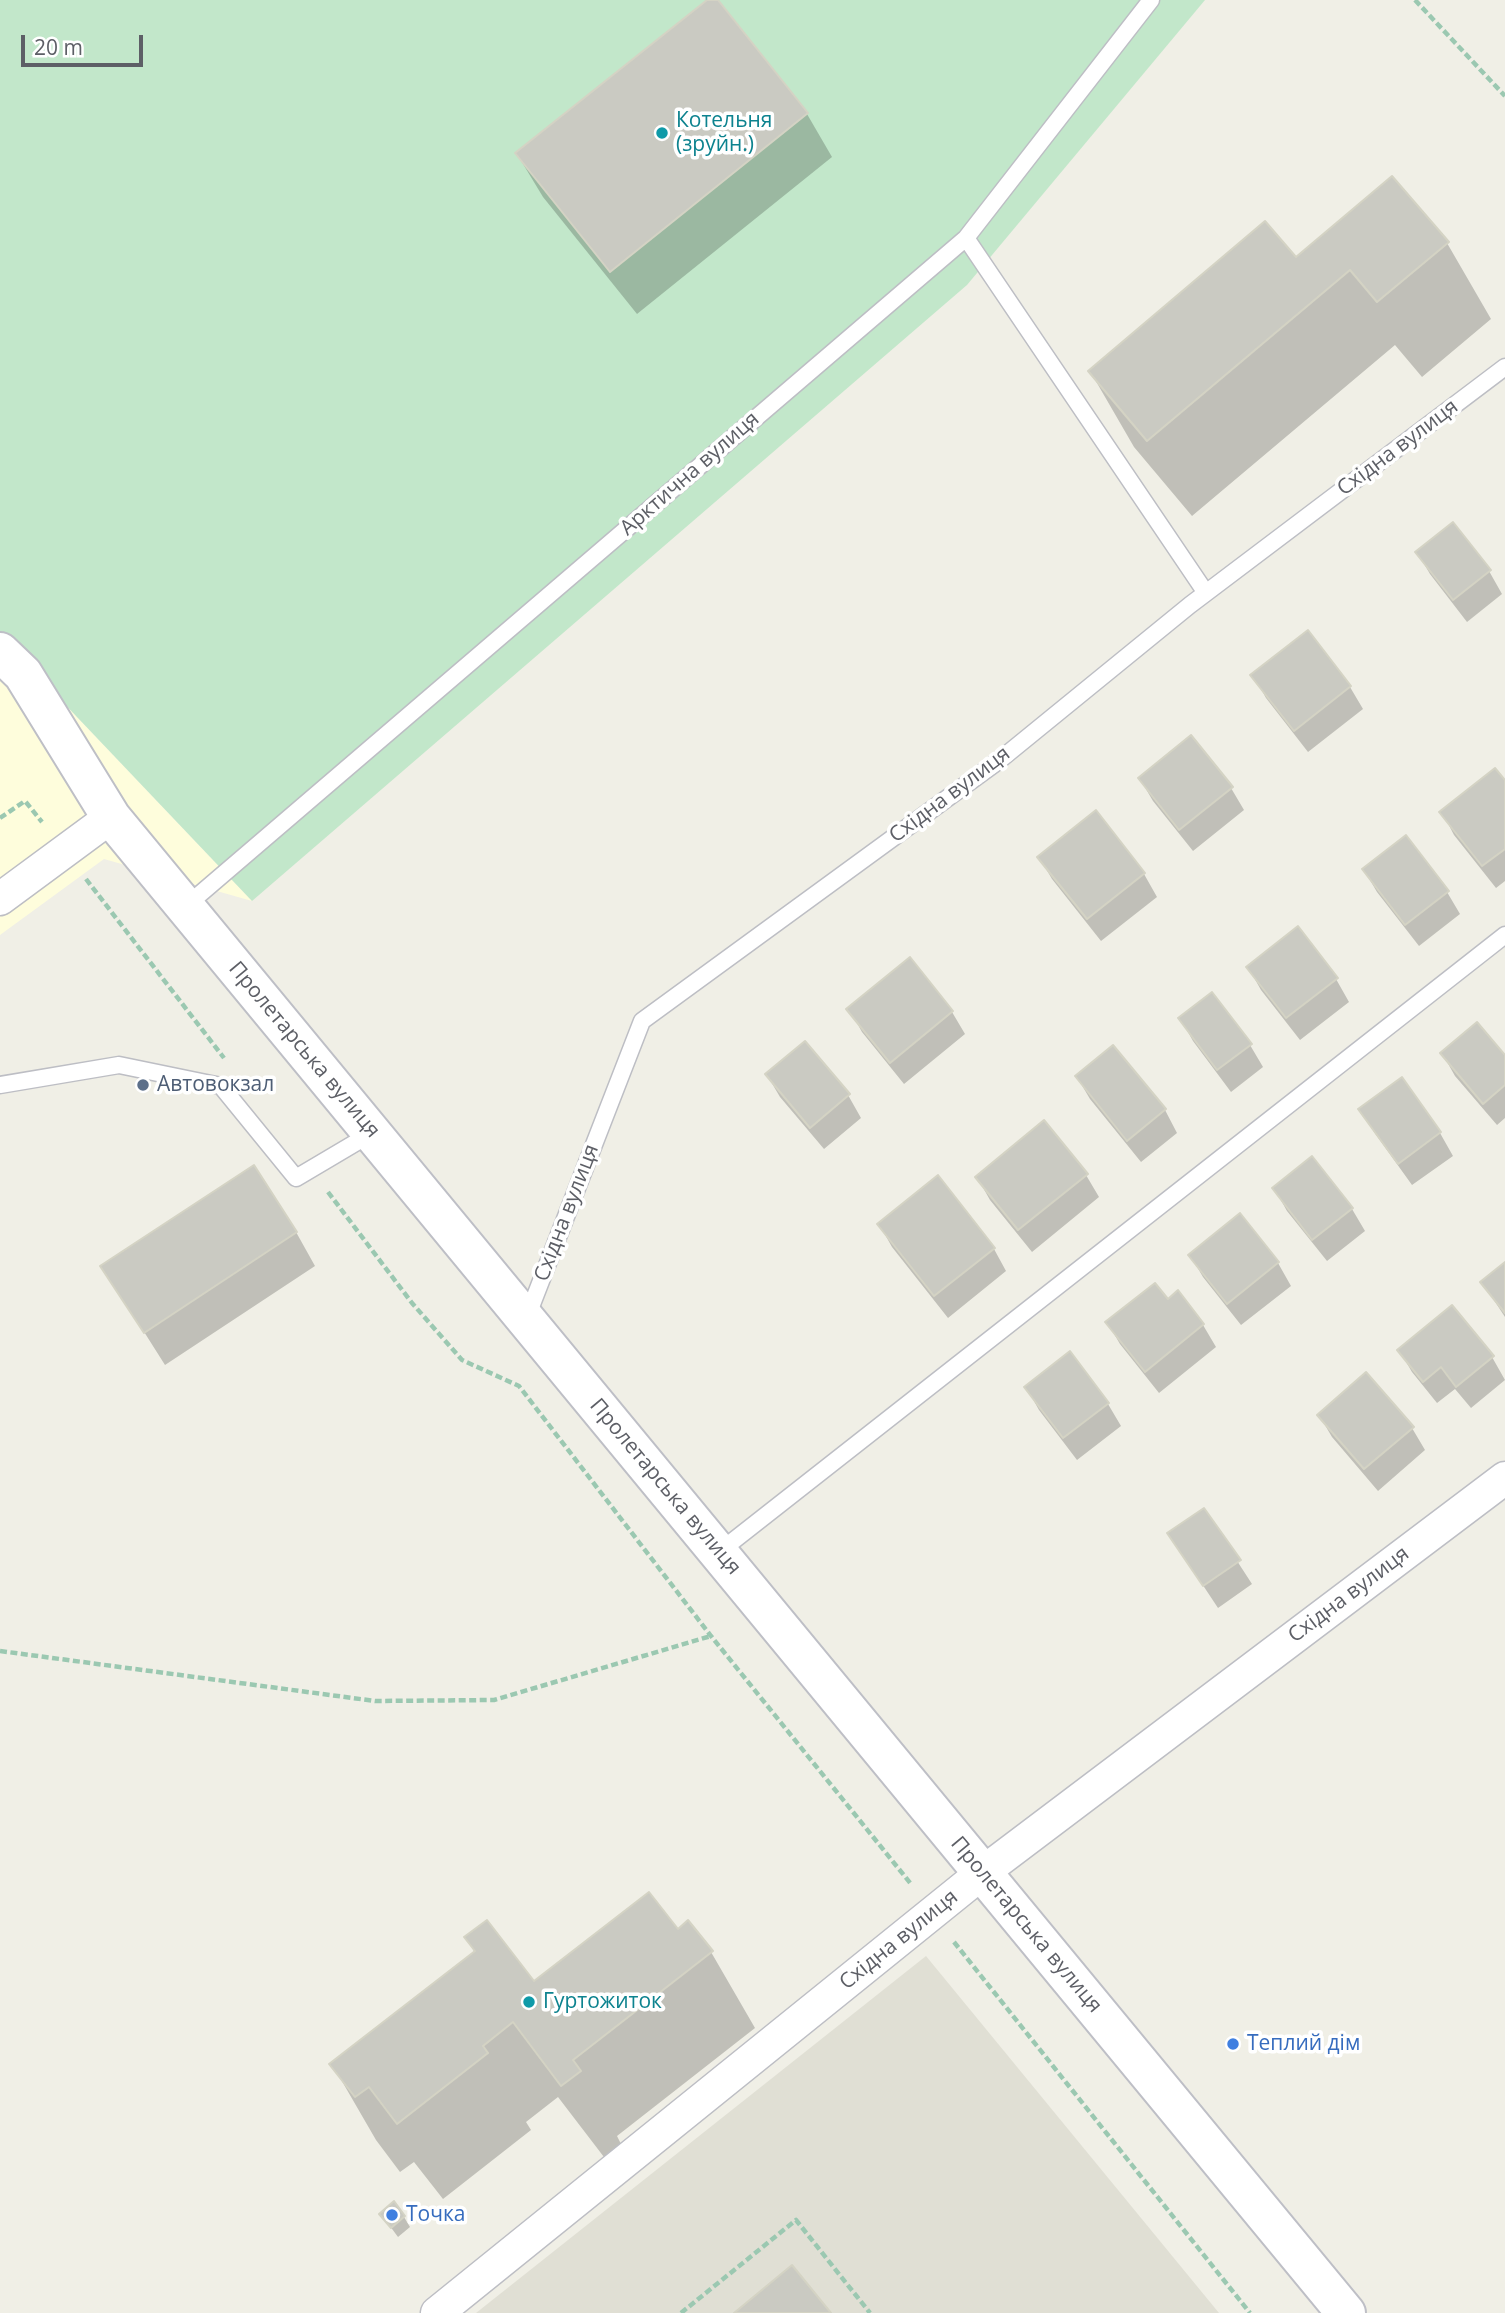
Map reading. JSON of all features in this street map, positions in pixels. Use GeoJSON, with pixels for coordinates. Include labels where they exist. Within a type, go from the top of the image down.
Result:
{"type":"FeatureCollection","features":[{"type":"Feature","properties":{"kind":"street","name":"Пролетарська вулиця"},"geometry":{"type":"LineString","coordinates":[[0,652],[23,674],[111,817],[1346,2313]]}},
{"type":"Feature","properties":{"kind":"street"},"geometry":{"type":"LineString","coordinates":[[0,899],[111,817]]}},
{"type":"Feature","properties":{"kind":"street","name":"Східна вулиця"},"geometry":{"type":"LineString","coordinates":[[437,2313],[982,1873],[1505,1478]]}},
{"type":"Feature","properties":{"kind":"lane","name":"Арктична вулиця"},"geometry":{"type":"LineString","coordinates":[[186,906],[966,238],[1151,0]]}},
{"type":"Feature","properties":{"kind":"lane"},"geometry":{"type":"LineString","coordinates":[[966,238],[1206,593]]}},
{"type":"Feature","properties":{"kind":"lane","name":"Східна вулиця"},"geometry":{"type":"LineString","coordinates":[[527,1319],[642,1021],[1001,759],[1206,593],[1505,367]]}},
{"type":"Feature","properties":{"kind":"lane"},"geometry":{"type":"LineString","coordinates":[[719,1552],[1505,934]]}},
{"type":"Feature","properties":{"kind":"lane"},"geometry":{"type":"LineString","coordinates":[[0,1085],[119,1065],[221,1086],[296,1178],[373,1133]]}},
{"type":"Feature","properties":{"kind":"path"},"geometry":{"type":"LineString","coordinates":[[1415,0],[1505,96]]}},
{"type":"Feature","properties":{"kind":"path"},"geometry":{"type":"LineString","coordinates":[[0,818],[25,801],[226,1060]]}},
{"type":"Feature","properties":{"kind":"path"},"geometry":{"type":"LineString","coordinates":[[310,1170],[412,1303],[462,1360],[519,1386],[711,1636],[1250,2313]]}},
{"type":"Feature","properties":{"kind":"path"},"geometry":{"type":"LineString","coordinates":[[0,1651],[375,1701],[494,1700],[711,1636]]}},
{"type":"Feature","properties":{"kind":"path"},"geometry":{"type":"LineString","coordinates":[[681,2313],[796,2220],[870,2313]]}},
{"type":"Feature","properties":{"kind":"shaded area"},"geometry":{"type":"Polygon","coordinates":[[[0,0],[1205,0],[967,285],[252,901],[0,636],[0,0]]]}},
{"type":"Feature","properties":{"kind":"shaded area"},"geometry":{"type":"Polygon","coordinates":[[[0,636],[252,901],[104,859],[0,935],[0,636]]]}},
{"type":"Feature","properties":{"kind":"shaded area"},"geometry":{"type":"Polygon","coordinates":[[[926,1956],[1219,2313],[476,2313],[926,1956]]]}},
{"type":"Feature","properties":{"kind":"building","name":"Котельня (зруйн.)"},"geometry":{"type":"Polygon","coordinates":[[[707,0],[718,0],[808,113],[610,272],[515,153],[707,0]]]}},
{"type":"Feature","properties":{"kind":"building"},"geometry":{"type":"Polygon","coordinates":[[[1392,176],[1449,242],[1377,302],[1350,270],[1147,441],[1088,371],[1265,221],[1296,257],[1392,176]]]}},
{"type":"Feature","properties":{"kind":"building"},"geometry":{"type":"Polygon","coordinates":[[[1453,522],[1491,570],[1453,600],[1415,552],[1453,522]]]}},
{"type":"Feature","properties":{"kind":"building"},"geometry":{"type":"Polygon","coordinates":[[[1308,630],[1351,686],[1294,731],[1250,675],[1308,630]]]}},
{"type":"Feature","properties":{"kind":"building"},"geometry":{"type":"Polygon","coordinates":[[[1191,735],[1233,787],[1179,830],[1138,778],[1191,735]]]}},
{"type":"Feature","properties":{"kind":"building"},"geometry":{"type":"Polygon","coordinates":[[[1495,768],[1505,780],[1505,849],[1482,866],[1439,812],[1495,768]]]}},
{"type":"Feature","properties":{"kind":"building"},"geometry":{"type":"Polygon","coordinates":[[[1096,810],[1145,873],[1087,919],[1037,857],[1096,810]]]}},
{"type":"Feature","properties":{"kind":"building"},"geometry":{"type":"Polygon","coordinates":[[[1406,835],[1449,891],[1405,925],[1362,869],[1406,835]]]}},
{"type":"Feature","properties":{"kind":"building"},"geometry":{"type":"Polygon","coordinates":[[[1298,926],[1338,978],[1286,1018],[1246,967],[1298,926]]]}},
{"type":"Feature","properties":{"kind":"building"},"geometry":{"type":"Polygon","coordinates":[[[910,957],[953,1011],[890,1063],[846,1009],[910,957]]]}},
{"type":"Feature","properties":{"kind":"building"},"geometry":{"type":"Polygon","coordinates":[[[1212,992],[1252,1044],[1217,1070],[1178,1018],[1212,992]]]}},
{"type":"Feature","properties":{"kind":"building"},"geometry":{"type":"Polygon","coordinates":[[[1477,1022],[1505,1055],[1505,1085],[1483,1104],[1440,1053],[1477,1022]]]}},
{"type":"Feature","properties":{"kind":"building"},"geometry":{"type":"Polygon","coordinates":[[[805,1041],[850,1094],[810,1128],[765,1074],[805,1041]]]}},
{"type":"Feature","properties":{"kind":"building"},"geometry":{"type":"Polygon","coordinates":[[[1113,1045],[1166,1109],[1127,1141],[1075,1076],[1113,1045]]]}},
{"type":"Feature","properties":{"kind":"building"},"geometry":{"type":"Polygon","coordinates":[[[1402,1077],[1441,1132],[1398,1164],[1358,1109],[1402,1077]]]}},
{"type":"Feature","properties":{"kind":"building"},"geometry":{"type":"Polygon","coordinates":[[[1044,1120],[1088,1174],[1018,1230],[975,1177],[1044,1120]]]}},
{"type":"Feature","properties":{"kind":"building"},"geometry":{"type":"Polygon","coordinates":[[[1312,1156],[1353,1208],[1312,1240],[1272,1188],[1312,1156]]]}},
{"type":"Feature","properties":{"kind":"building"},"geometry":{"type":"Polygon","coordinates":[[[254,1165],[297,1232],[144,1333],[100,1266],[254,1165]]]}},
{"type":"Feature","properties":{"kind":"building"},"geometry":{"type":"Polygon","coordinates":[[[938,1175],[995,1248],[934,1296],[877,1224],[938,1175]]]}},
{"type":"Feature","properties":{"kind":"building"},"geometry":{"type":"Polygon","coordinates":[[[1240,1213],[1279,1262],[1227,1304],[1188,1255],[1240,1213]]]}},
{"type":"Feature","properties":{"kind":"building"},"geometry":{"type":"Polygon","coordinates":[[[1505,1262],[1505,1313],[1480,1282],[1505,1262]]]}},
{"type":"Feature","properties":{"kind":"building"},"geometry":{"type":"Polygon","coordinates":[[[1155,1283],[1168,1299],[1178,1290],[1204,1324],[1145,1372],[1105,1322],[1155,1283]]]}},
{"type":"Feature","properties":{"kind":"building"},"geometry":{"type":"Polygon","coordinates":[[[1452,1305],[1494,1356],[1456,1387],[1441,1367],[1423,1382],[1397,1350],[1452,1305]]]}},
{"type":"Feature","properties":{"kind":"building"},"geometry":{"type":"Polygon","coordinates":[[[1070,1351],[1109,1403],[1063,1438],[1024,1387],[1070,1351]]]}},
{"type":"Feature","properties":{"kind":"building"},"geometry":{"type":"Polygon","coordinates":[[[1366,1372],[1414,1427],[1364,1469],[1317,1415],[1366,1372]]]}},
{"type":"Feature","properties":{"kind":"building"},"geometry":{"type":"Polygon","coordinates":[[[1204,1508],[1241,1560],[1203,1586],[1167,1533],[1204,1508]]]}},
{"type":"Feature","properties":{"kind":"building","name":"Гуртожиток"},"geometry":{"type":"Polygon","coordinates":[[[649,1892],[678,1929],[688,1920],[713,1951],[573,2060],[581,2071],[561,2086],[513,2022],[483,2046],[488,2053],[397,2124],[369,2087],[355,2097],[329,2064],[475,1951],[464,1937],[487,1920],[534,1981],[649,1892]]]}},
{"type":"Feature","properties":{"kind":"building","name":"Точка"},"geometry":{"type":"Polygon","coordinates":[[[394,2201],[405,2216],[391,2228],[379,2214],[394,2201]]]}},
{"type":"Feature","properties":{"kind":"building"},"geometry":{"type":"Polygon","coordinates":[[[792,2265],[831,2313],[734,2313],[792,2265]]]}},
{"type":"Feature","properties":{"kind":"place","name":"Котельня (зруйн.)"},"geometry":{"type":"Point","coordinates":[662,133]}},
{"type":"Feature","properties":{"kind":"place","name":"Автовокзал"},"geometry":{"type":"Point","coordinates":[143,1085]}},
{"type":"Feature","properties":{"kind":"place","name":"Гуртожиток"},"geometry":{"type":"Point","coordinates":[529,2002]}},
{"type":"Feature","properties":{"kind":"place","name":"Теплий дім"},"geometry":{"type":"Point","coordinates":[1233,2044]}},
{"type":"Feature","properties":{"kind":"place","name":"Точка"},"geometry":{"type":"Point","coordinates":[392,2215]}}]}
